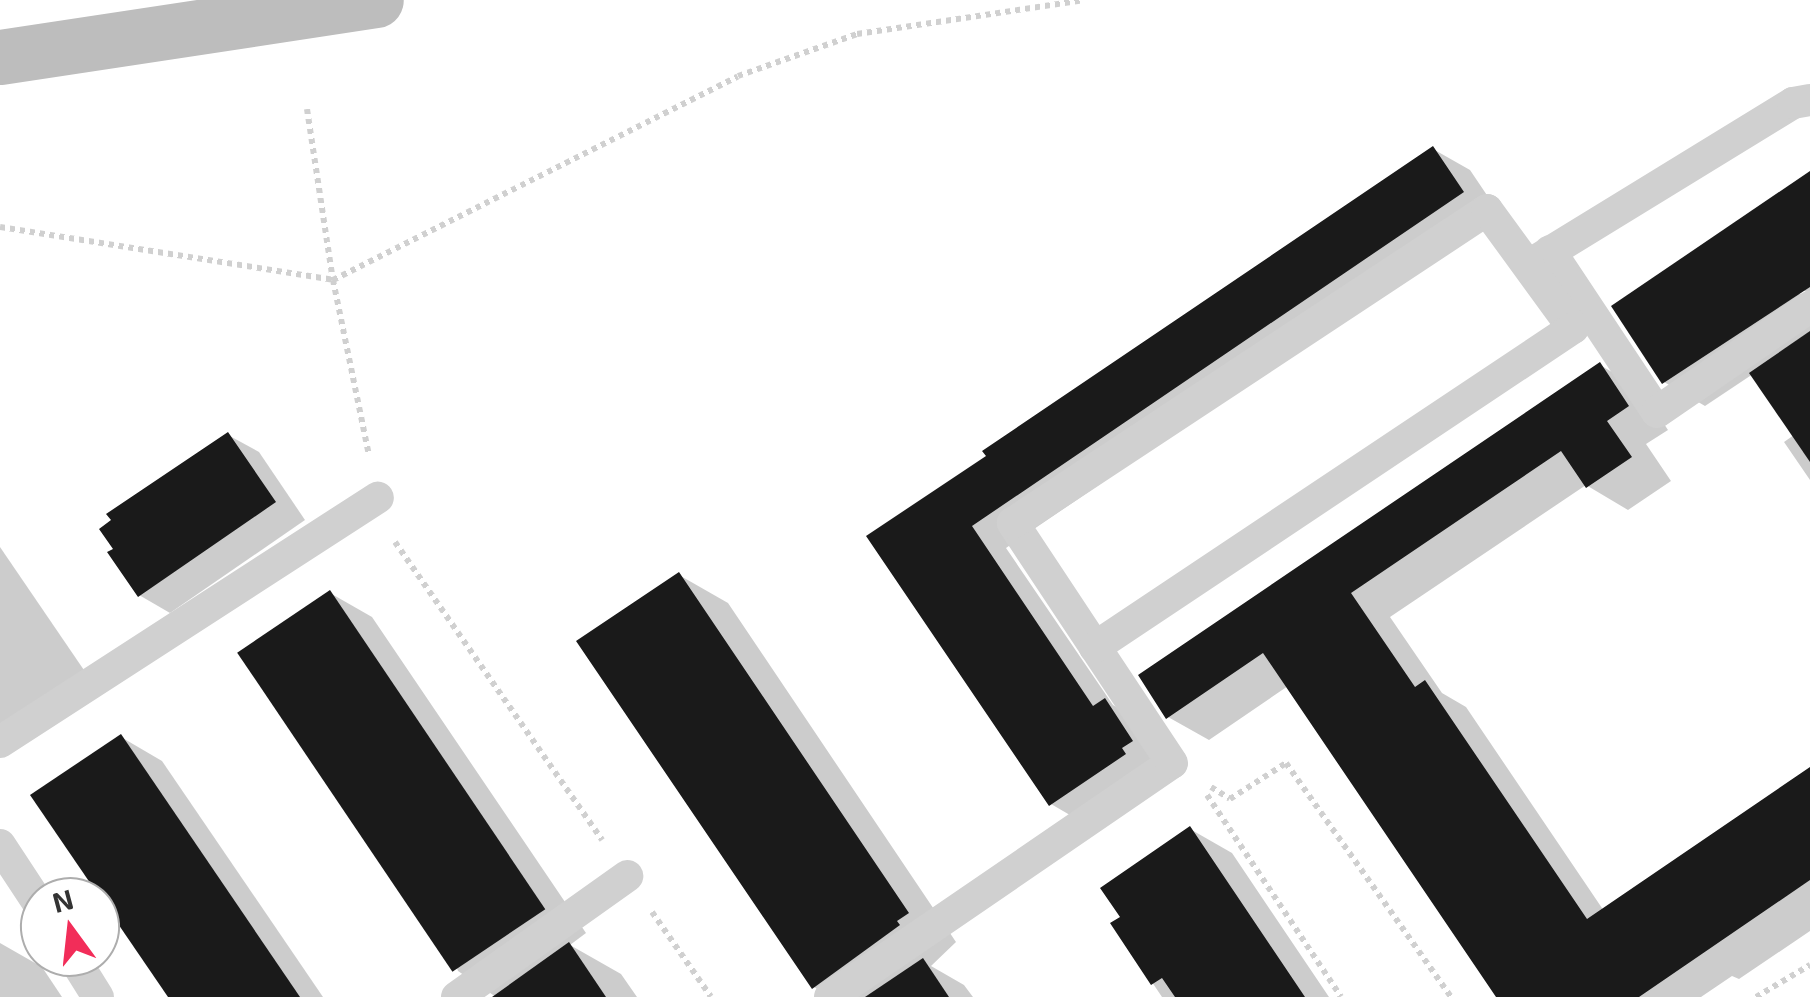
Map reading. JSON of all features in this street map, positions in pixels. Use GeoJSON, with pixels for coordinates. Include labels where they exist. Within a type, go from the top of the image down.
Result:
{"type":"FeatureCollection","features":[{"type":"Feature","properties":{"kind":"main road"},"geometry":{"type":"LineString","coordinates":[[0,58],[376,0]]}},
{"type":"Feature","properties":{"kind":"lane"},"geometry":{"type":"LineString","coordinates":[[1539,259],[1793,103],[1810,100]]}},
{"type":"Feature","properties":{"kind":"lane"},"geometry":{"type":"LineString","coordinates":[[830,997],[1184,770],[1095,647],[1013,523],[1487,210],[1539,259],[1657,412],[1810,307]]}},
{"type":"Feature","properties":{"kind":"lane"},"geometry":{"type":"LineString","coordinates":[[1095,647],[1573,328],[1539,259]]}},
{"type":"Feature","properties":{"kind":"lane"},"geometry":{"type":"LineString","coordinates":[[0,742],[378,497]]}},
{"type":"Feature","properties":{"kind":"lane"},"geometry":{"type":"LineString","coordinates":[[0,844],[21,877]]}},
{"type":"Feature","properties":{"kind":"lane"},"geometry":{"type":"LineString","coordinates":[[456,997],[627,876]]}},
{"type":"Feature","properties":{"kind":"path"},"geometry":{"type":"LineString","coordinates":[[307,110],[332,280],[738,76],[857,34],[1084,0]]}},
{"type":"Feature","properties":{"kind":"path"},"geometry":{"type":"LineString","coordinates":[[1184,770],[1230,799],[1286,763],[1452,997]]}},
{"type":"Feature","properties":{"kind":"path"},"geometry":{"type":"LineString","coordinates":[[1184,770],[1340,997]]}},
{"type":"Feature","properties":{"kind":"path"},"geometry":{"type":"LineString","coordinates":[[1756,997],[1810,965]]}},
{"type":"Feature","properties":{"kind":"building"},"geometry":{"type":"Polygon","coordinates":[[[1433,146],[1464,192],[972,526],[1093,706],[1105,698],[1133,741],[1122,748],[1126,754],[1049,806],[866,536],[986,456],[982,451],[1433,146]]]}},
{"type":"Feature","properties":{"kind":"building"},"geometry":{"type":"Polygon","coordinates":[[[1810,171],[1810,287],[1662,384],[1611,306],[1810,171]]]}},
{"type":"Feature","properties":{"kind":"building"},"geometry":{"type":"Polygon","coordinates":[[[1810,331],[1810,462],[1749,373],[1810,331]]]}},
{"type":"Feature","properties":{"kind":"building"},"geometry":{"type":"Polygon","coordinates":[[[1600,362],[1629,406],[1607,421],[1632,457],[1586,488],[1561,451],[1351,593],[1415,687],[1425,680],[1587,919],[1810,767],[1810,880],[1639,997],[1496,997],[1263,653],[1166,719],[1138,675],[1600,362]]]}},
{"type":"Feature","properties":{"kind":"building"},"geometry":{"type":"Polygon","coordinates":[[[228,432],[276,502],[138,597],[107,552],[113,549],[99,529],[111,520],[106,514],[228,432]]]}},
{"type":"Feature","properties":{"kind":"building"},"geometry":{"type":"Polygon","coordinates":[[[679,572],[909,913],[897,921],[900,925],[812,989],[576,641],[679,572]]]}},
{"type":"Feature","properties":{"kind":"building"},"geometry":{"type":"Polygon","coordinates":[[[330,590],[545,909],[452,972],[237,653],[330,590]]]}},
{"type":"Feature","properties":{"kind":"building"},"geometry":{"type":"Polygon","coordinates":[[[121,734],[300,997],[168,997],[120,927],[120,877],[86,877],[30,795],[121,734]]]}},
{"type":"Feature","properties":{"kind":"building"},"geometry":{"type":"Polygon","coordinates":[[[1190,826],[1305,997],[1175,997],[1162,978],[1151,985],[1110,923],[1120,917],[1100,888],[1190,826]]]}},
{"type":"Feature","properties":{"kind":"building"},"geometry":{"type":"Polygon","coordinates":[[[569,942],[606,997],[492,997],[569,942]]]}},
{"type":"Feature","properties":{"kind":"building"},"geometry":{"type":"Polygon","coordinates":[[[923,958],[949,997],[865,997],[923,958]]]}}]}
